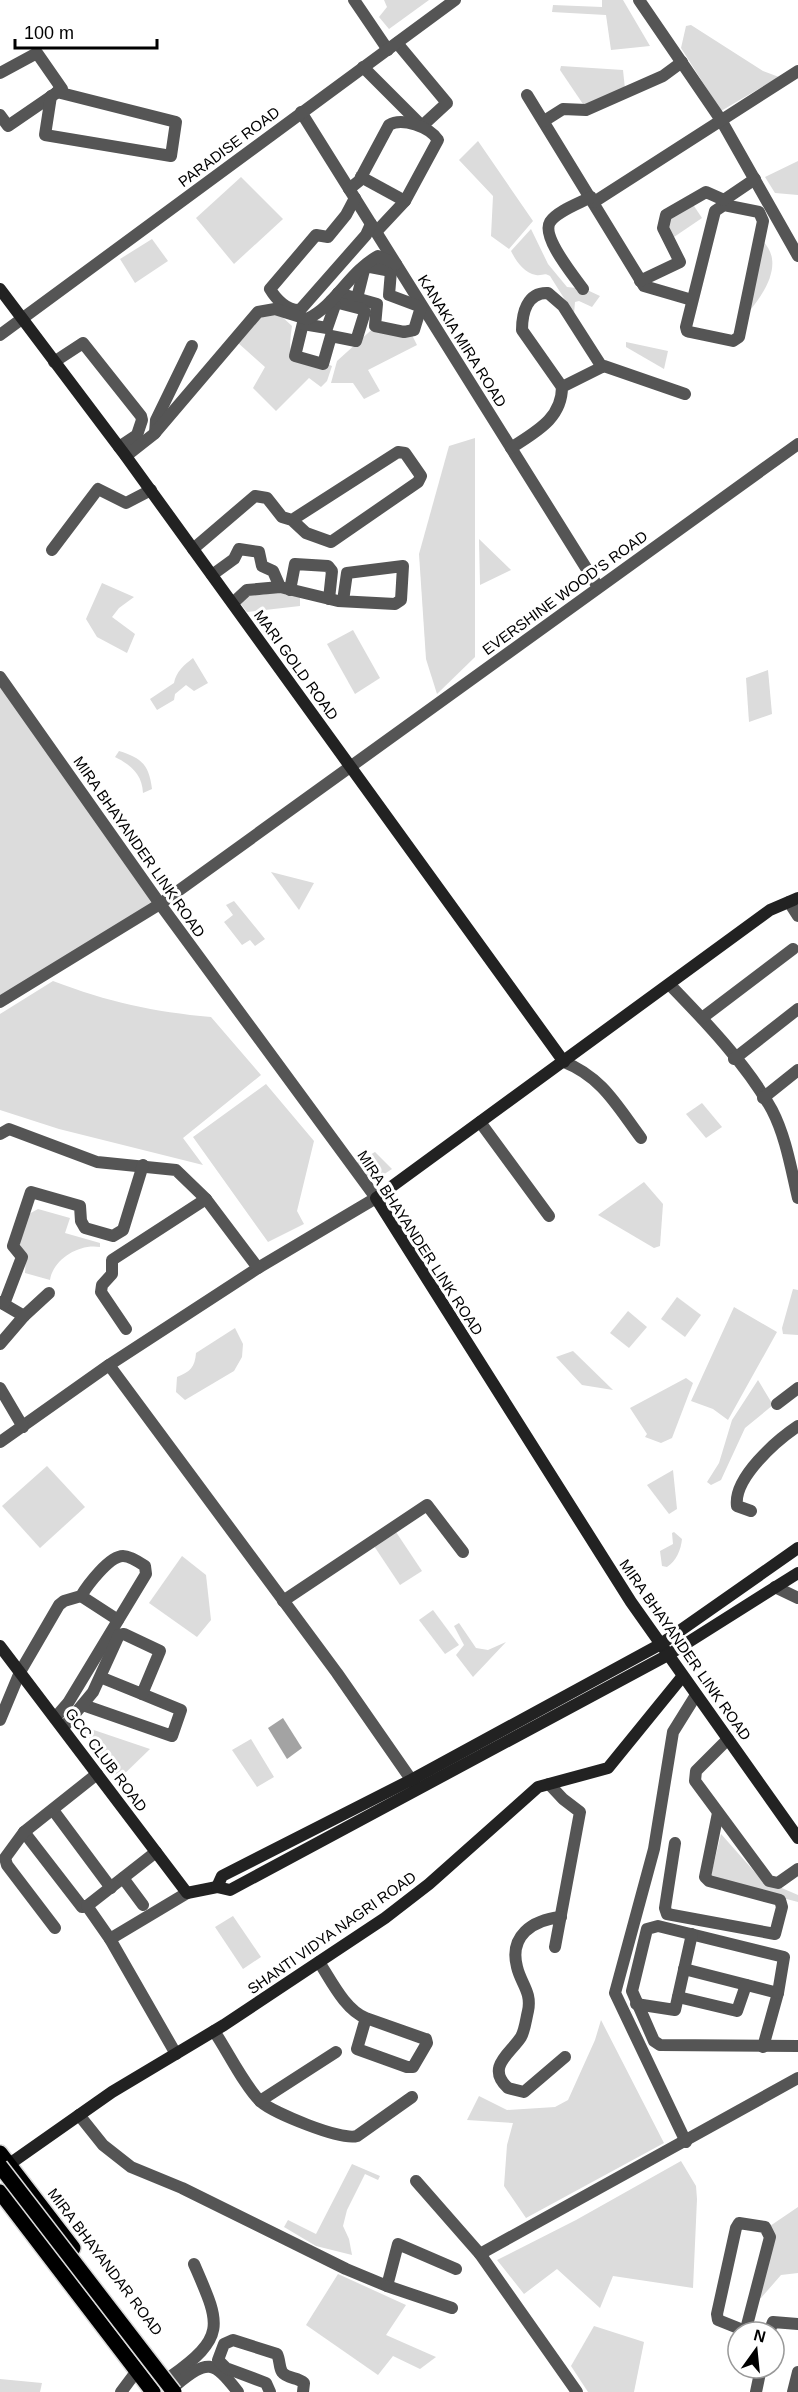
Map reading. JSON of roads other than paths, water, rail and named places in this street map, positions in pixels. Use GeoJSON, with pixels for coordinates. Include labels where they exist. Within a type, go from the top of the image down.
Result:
{"type":"FeatureCollection","features":[{"type":"Feature","properties":{"kind":"main road"},"geometry":{"type":"LineString","coordinates":[[2,2164],[175,2386]]}},
{"type":"Feature","properties":{"kind":"main road"},"geometry":{"type":"LineString","coordinates":[[0,2192],[153,2392]]}},
{"type":"Feature","properties":{"kind":"main road"},"geometry":{"type":"LineString","coordinates":[[0,2201],[146,2392]]}},
{"type":"Feature","properties":{"kind":"street"},"geometry":{"type":"LineString","coordinates":[[354,0],[392,46],[447,103],[422,126],[363,67]]}},
{"type":"Feature","properties":{"kind":"street","name":"PARADISE ROAD"},"geometry":{"type":"LineString","coordinates":[[0,335],[455,0]]}},
{"type":"Feature","properties":{"kind":"street"},"geometry":{"type":"LineString","coordinates":[[639,0],[722,120],[798,256]]}},
{"type":"Feature","properties":{"kind":"street"},"geometry":{"type":"LineString","coordinates":[[0,73],[37,53],[62,89],[8,126],[0,115]]}},
{"type":"Feature","properties":{"kind":"street"},"geometry":{"type":"LineString","coordinates":[[544,121],[563,109],[586,110],[663,76],[682,62]]}},
{"type":"Feature","properties":{"kind":"street"},"geometry":{"type":"LineString","coordinates":[[583,289],[554,246],[548,230],[550,222],[722,120],[798,71]]}},
{"type":"Feature","properties":{"kind":"street"},"geometry":{"type":"LineString","coordinates":[[54,94],[176,122],[171,156],[45,135],[54,94]]}},
{"type":"Feature","properties":{"kind":"street"},"geometry":{"type":"LineString","coordinates":[[527,95],[644,286],[692,300]]}},
{"type":"Feature","properties":{"kind":"street","name":"KANAKIA MIRA ROAD"},"geometry":{"type":"LineString","coordinates":[[301,112],[598,587]]}},
{"type":"Feature","properties":{"kind":"street"},"geometry":{"type":"LineString","coordinates":[[401,120],[414,124],[436,136],[438,140],[405,201],[366,235],[300,310],[287,308],[270,289],[316,235],[328,237],[346,215],[352,193],[389,125],[393,122],[401,120]]}},
{"type":"Feature","properties":{"kind":"street"},"geometry":{"type":"LineString","coordinates":[[361,177],[405,201]]}},
{"type":"Feature","properties":{"kind":"street"},"geometry":{"type":"LineString","coordinates":[[640,280],[680,262],[663,228],[666,215],[706,192],[724,200],[755,179]]}},
{"type":"Feature","properties":{"kind":"street"},"geometry":{"type":"LineString","coordinates":[[744,209],[763,194]]}},
{"type":"Feature","properties":{"kind":"street"},"geometry":{"type":"LineString","coordinates":[[724,205],[744,209],[759,212],[764,221],[736,340],[687,331],[692,300],[715,211],[724,205]]}},
{"type":"Feature","properties":{"kind":"street"},"geometry":{"type":"LineString","coordinates":[[123,452],[154,434],[258,312],[274,309],[303,321],[321,313],[337,301],[363,264],[378,256],[396,264]]}},
{"type":"Feature","properties":{"kind":"street"},"geometry":{"type":"LineString","coordinates":[[357,298],[365,266],[393,273],[390,296]]}},
{"type":"Feature","properties":{"kind":"street"},"geometry":{"type":"LineString","coordinates":[[390,296],[407,281]]}},
{"type":"Feature","properties":{"kind":"street","name":"MARI GOLD ROAD"},"geometry":{"type":"LineString","coordinates":[[0,289],[151,490],[564,1062]]}},
{"type":"Feature","properties":{"kind":"street"},"geometry":{"type":"LineString","coordinates":[[511,448],[555,416],[560,404],[562,387],[522,330],[525,308],[530,299],[540,292],[548,293],[563,306],[602,367],[685,394]]}},
{"type":"Feature","properties":{"kind":"street"},"geometry":{"type":"LineString","coordinates":[[337,301],[357,298],[377,304],[375,326],[404,332],[414,330],[420,304],[390,296]]}},
{"type":"Feature","properties":{"kind":"street"},"geometry":{"type":"LineString","coordinates":[[303,321],[296,358],[323,364],[331,336],[353,342],[357,339],[365,312],[337,301]]}},
{"type":"Feature","properties":{"kind":"street"},"geometry":{"type":"LineString","coordinates":[[54,362],[83,343],[141,416],[142,420],[137,435],[123,452]]}},
{"type":"Feature","properties":{"kind":"street"},"geometry":{"type":"LineString","coordinates":[[154,434],[156,420],[192,346]]}},
{"type":"Feature","properties":{"kind":"street"},"geometry":{"type":"LineString","coordinates":[[562,387],[602,367]]}},
{"type":"Feature","properties":{"kind":"street","name":"EVERSHINE WOOD'S ROAD"},"geometry":{"type":"LineString","coordinates":[[0,1002],[160,904],[798,444]]}},
{"type":"Feature","properties":{"kind":"street"},"geometry":{"type":"LineString","coordinates":[[194,549],[255,496],[267,498],[282,517],[292,520],[306,533],[331,542],[418,483],[421,476],[405,453],[398,452],[292,520]]}},
{"type":"Feature","properties":{"kind":"street"},"geometry":{"type":"LineString","coordinates":[[52,550],[98,489],[126,503],[151,490]]}},
{"type":"Feature","properties":{"kind":"street"},"geometry":{"type":"LineString","coordinates":[[212,575],[228,565],[241,549],[259,552],[262,566],[273,571],[285,588]]}},
{"type":"Feature","properties":{"kind":"street"},"geometry":{"type":"LineString","coordinates":[[285,588],[295,564],[328,566],[332,571],[329,599]]}},
{"type":"Feature","properties":{"kind":"street"},"geometry":{"type":"LineString","coordinates":[[233,603],[247,590],[285,588],[343,601],[399,603],[403,566],[347,573],[343,601]]}},
{"type":"Feature","properties":{"kind":"street","name":"MIRA BHAYANDER LINK ROAD"},"geometry":{"type":"LineString","coordinates":[[0,677],[160,904],[376,1198],[682,1677],[798,1838]]}},
{"type":"Feature","properties":{"kind":"street"},"geometry":{"type":"LineString","coordinates":[[0,1442],[109,1365],[258,1268],[376,1198],[770,910],[793,900],[798,916]]}},
{"type":"Feature","properties":{"kind":"street"},"geometry":{"type":"LineString","coordinates":[[702,1018],[793,950]]}},
{"type":"Feature","properties":{"kind":"street"},"geometry":{"type":"LineString","coordinates":[[670,985],[702,1018],[772,1110],[785,1144],[798,1198]]}},
{"type":"Feature","properties":{"kind":"street"},"geometry":{"type":"LineString","coordinates":[[734,1059],[798,1009]]}},
{"type":"Feature","properties":{"kind":"street"},"geometry":{"type":"LineString","coordinates":[[564,1062],[585,1070],[599,1082],[641,1138]]}},
{"type":"Feature","properties":{"kind":"street"},"geometry":{"type":"LineString","coordinates":[[763,1098],[798,1070]]}},
{"type":"Feature","properties":{"kind":"street"},"geometry":{"type":"LineString","coordinates":[[480,1122],[549,1216]]}},
{"type":"Feature","properties":{"kind":"street"},"geometry":{"type":"LineString","coordinates":[[0,1134],[9,1129],[97,1162],[176,1170],[206,1198],[258,1268]]}},
{"type":"Feature","properties":{"kind":"street"},"geometry":{"type":"LineString","coordinates":[[24,1316],[2,1303],[22,1257],[13,1246],[31,1192],[80,1206],[81,1221],[85,1228],[113,1236],[123,1230],[143,1166]]}},
{"type":"Feature","properties":{"kind":"street"},"geometry":{"type":"LineString","coordinates":[[126,1329],[101,1292],[102,1285],[112,1274],[112,1260],[206,1198]]}},
{"type":"Feature","properties":{"kind":"street"},"geometry":{"type":"LineString","coordinates":[[0,1344],[24,1316],[49,1293]]}},
{"type":"Feature","properties":{"kind":"street"},"geometry":{"type":"LineString","coordinates":[[109,1365],[337,1673],[418,1791]]}},
{"type":"Feature","properties":{"kind":"street"},"geometry":{"type":"LineString","coordinates":[[777,1404],[798,1388]]}},
{"type":"Feature","properties":{"kind":"street"},"geometry":{"type":"LineString","coordinates":[[0,1389],[23,1427]]}},
{"type":"Feature","properties":{"kind":"street"},"geometry":{"type":"LineString","coordinates":[[751,1510],[737,1506],[736,1498],[752,1469],[770,1447],[798,1426]]}},
{"type":"Feature","properties":{"kind":"street"},"geometry":{"type":"LineString","coordinates":[[283,1601],[427,1505],[463,1552]]}},
{"type":"Feature","properties":{"kind":"street"},"geometry":{"type":"LineString","coordinates":[[220,1882],[230,1890],[565,1711],[798,1548]]}},
{"type":"Feature","properties":{"kind":"street"},"geometry":{"type":"LineString","coordinates":[[0,1720],[20,1672],[59,1605],[64,1601],[81,1596],[91,1580],[117,1558],[127,1557],[145,1566],[146,1574],[68,1703],[59,1723]]}},
{"type":"Feature","properties":{"kind":"street"},"geometry":{"type":"LineString","coordinates":[[110,1939],[187,1893],[220,1882],[557,1700],[668,1655],[798,1573]]}},
{"type":"Feature","properties":{"kind":"street"},"geometry":{"type":"LineString","coordinates":[[775,1587],[798,1598]]}},
{"type":"Feature","properties":{"kind":"street"},"geometry":{"type":"LineString","coordinates":[[81,1596],[118,1620]]}},
{"type":"Feature","properties":{"kind":"street"},"geometry":{"type":"LineString","coordinates":[[59,1723],[83,1705],[100,1677],[117,1637],[124,1634],[160,1651],[142,1694]]}},
{"type":"Feature","properties":{"kind":"street","name":"GCC CLUB ROAD"},"geometry":{"type":"LineString","coordinates":[[0,1646],[187,1893]]}},
{"type":"Feature","properties":{"kind":"street"},"geometry":{"type":"LineString","coordinates":[[83,1705],[172,1736],[181,1710],[100,1677]]}},
{"type":"Feature","properties":{"kind":"street","name":"SHANTI VIDYA NAGRI ROAD"},"geometry":{"type":"LineString","coordinates":[[2,2164],[214,2031],[421,1891],[538,1787],[608,1768],[682,1677]]}},
{"type":"Feature","properties":{"kind":"street"},"geometry":{"type":"LineString","coordinates":[[686,2142],[615,1993],[654,1849],[673,1732],[696,1695]]}},
{"type":"Feature","properties":{"kind":"street"},"geometry":{"type":"LineString","coordinates":[[557,1700],[565,1711]]}},
{"type":"Feature","properties":{"kind":"street"},"geometry":{"type":"LineString","coordinates":[[728,1739],[694,1776],[694,1781],[769,1881],[778,1883],[798,1869]]}},
{"type":"Feature","properties":{"kind":"street"},"geometry":{"type":"LineString","coordinates":[[55,1928],[6,1862],[8,1853],[24,1832],[97,1774]]}},
{"type":"Feature","properties":{"kind":"street"},"geometry":{"type":"LineString","coordinates":[[549,1784],[563,1800],[580,1812],[555,1947]]}},
{"type":"Feature","properties":{"kind":"street"},"geometry":{"type":"LineString","coordinates":[[53,1810],[111,1888]]}},
{"type":"Feature","properties":{"kind":"street"},"geometry":{"type":"LineString","coordinates":[[675,1843],[665,1908],[667,1914],[775,1934],[782,1907],[780,1900],[709,1881],[705,1877],[718,1813]]}},
{"type":"Feature","properties":{"kind":"street"},"geometry":{"type":"LineString","coordinates":[[24,1832],[79,1905],[87,1906],[156,1852]]}},
{"type":"Feature","properties":{"kind":"street"},"geometry":{"type":"LineString","coordinates":[[123,1878],[143,1905]]}},
{"type":"Feature","properties":{"kind":"street"},"geometry":{"type":"LineString","coordinates":[[87,1906],[110,1939],[176,2054]]}},
{"type":"Feature","properties":{"kind":"street"},"geometry":{"type":"LineString","coordinates":[[561,1917],[532,1924],[523,1932],[517,1943],[517,1970],[531,2000],[522,2036],[506,2052],[501,2063],[500,2075],[508,2088],[524,2092],[565,2057]]}},
{"type":"Feature","properties":{"kind":"street"},"geometry":{"type":"LineString","coordinates":[[763,2047],[778,1993],[784,1956],[658,1926],[647,1929],[632,1991],[654,2041],[660,2045],[763,2047],[798,2046]]}},
{"type":"Feature","properties":{"kind":"street"},"geometry":{"type":"LineString","coordinates":[[636,2004],[675,2010],[692,1934]]}},
{"type":"Feature","properties":{"kind":"street"},"geometry":{"type":"LineString","coordinates":[[319,1962],[353,2010],[366,2018],[426,2039],[428,2043],[413,2067],[407,2067],[357,2049],[366,2018]]}},
{"type":"Feature","properties":{"kind":"street"},"geometry":{"type":"LineString","coordinates":[[684,1969],[778,1993]]}},
{"type":"Feature","properties":{"kind":"street"},"geometry":{"type":"LineString","coordinates":[[678,1997],[737,2011],[746,1985]]}},
{"type":"Feature","properties":{"kind":"street"},"geometry":{"type":"LineString","coordinates":[[214,2031],[260,2100],[319,2128],[352,2138],[412,2097]]}},
{"type":"Feature","properties":{"kind":"street"},"geometry":{"type":"LineString","coordinates":[[260,2100],[336,2052]]}},
{"type":"Feature","properties":{"kind":"street"},"geometry":{"type":"LineString","coordinates":[[480,2254],[798,2078]]}},
{"type":"Feature","properties":{"kind":"street"},"geometry":{"type":"LineString","coordinates":[[79,2115],[103,2145],[131,2167],[182,2188],[346,2270],[452,2308]]}},
{"type":"Feature","properties":{"kind":"street"},"geometry":{"type":"LineString","coordinates":[[416,2181],[480,2254],[577,2392]]}},
{"type":"Feature","properties":{"kind":"street"},"geometry":{"type":"LineString","coordinates":[[744,2222],[765,2228],[770,2232],[747,2331],[718,2320],[717,2314],[736,2228],[739,2223],[744,2222]]}},
{"type":"Feature","properties":{"kind":"street"},"geometry":{"type":"LineString","coordinates":[[387,2286],[398,2244],[456,2269]]}},
{"type":"Feature","properties":{"kind":"street"},"geometry":{"type":"LineString","coordinates":[[175,2386],[208,2346],[214,2326],[214,2310],[194,2264]]}},
{"type":"Feature","properties":{"kind":"street"},"geometry":{"type":"LineString","coordinates":[[282,2372],[269,2389],[218,2360],[224,2344],[233,2340],[277,2354],[282,2372],[301,2380],[304,2383],[303,2392]]}},
{"type":"Feature","properties":{"kind":"street"},"geometry":{"type":"LineString","coordinates":[[175,2386],[198,2368],[208,2367],[220,2370],[238,2392]]}},
{"type":"Feature","properties":{"kind":"street"},"geometry":{"type":"LineString","coordinates":[[793,2392],[798,2372]]}},
{"type":"Feature","properties":{"kind":"street"},"geometry":{"type":"LineString","coordinates":[[121,2392],[133,2376]]}}]}
